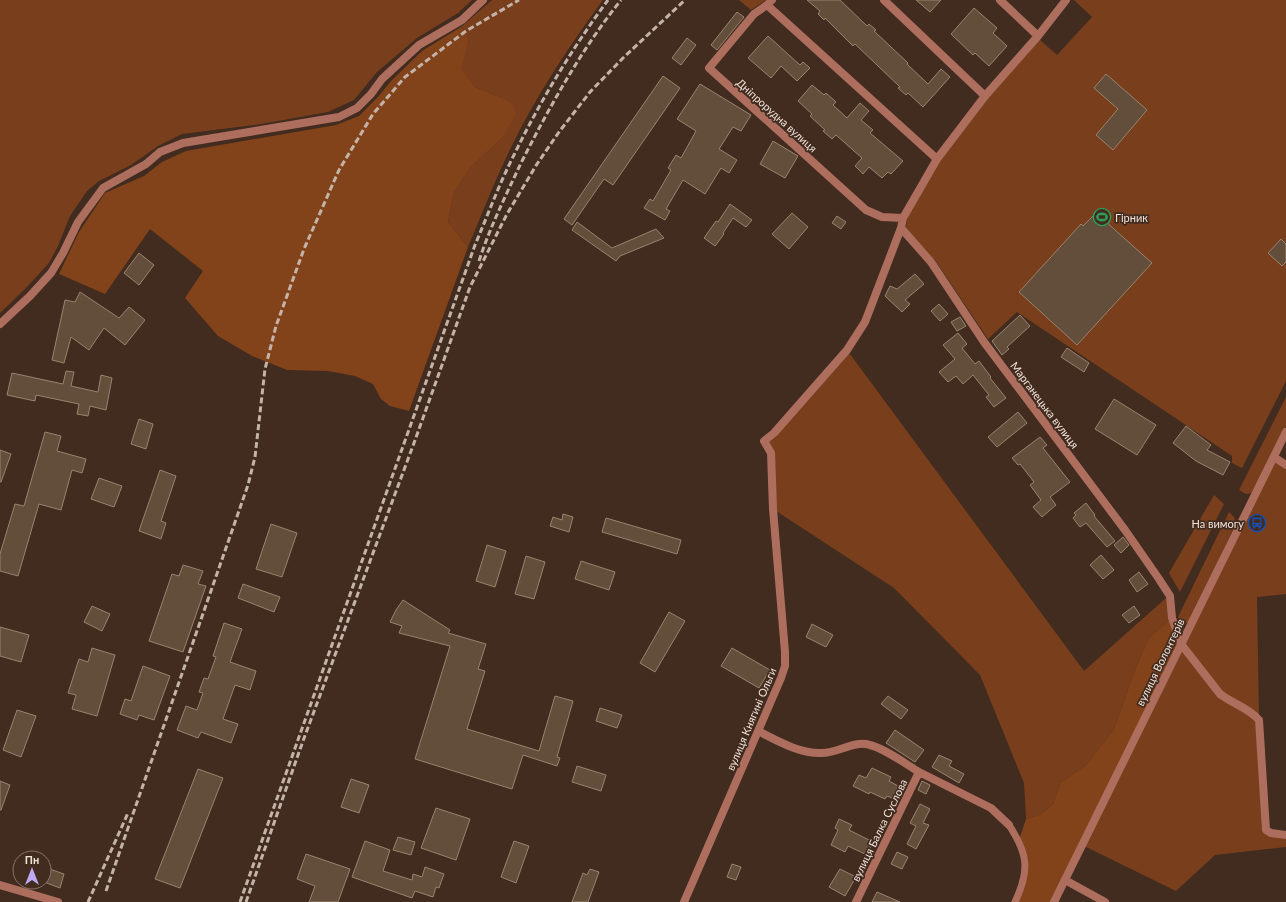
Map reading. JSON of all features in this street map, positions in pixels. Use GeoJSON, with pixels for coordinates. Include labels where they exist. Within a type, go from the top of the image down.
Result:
{"type":"FeatureCollection","features":[{"type":"Feature","properties":{"kind":"street"},"geometry":{"type":"LineString","coordinates":[[0,324],[30,296],[51,273],[63,253],[78,222],[103,188],[146,164],[160,152],[183,142],[339,117],[357,108],[382,80],[419,45],[462,20],[483,0]]}},
{"type":"Feature","properties":{"kind":"street"},"geometry":{"type":"LineString","coordinates":[[884,0],[985,96]]}},
{"type":"Feature","properties":{"kind":"street"},"geometry":{"type":"LineString","coordinates":[[1000,0],[1038,36]]}},
{"type":"Feature","properties":{"kind":"street"},"geometry":{"type":"LineString","coordinates":[[901,228],[903,218],[937,159],[985,96],[1038,36],[1066,0]]}},
{"type":"Feature","properties":{"kind":"street","name":"Дніпрорудна вулиця"},"geometry":{"type":"LineString","coordinates":[[903,218],[882,217],[866,210],[709,68],[754,14],[770,2],[937,159]]}},
{"type":"Feature","properties":{"kind":"street","name":"вулиця Княгині Ольги"},"geometry":{"type":"LineString","coordinates":[[684,902],[785,666],[773,509],[771,453],[764,441],[774,433],[847,350],[865,322],[901,228]]}},
{"type":"Feature","properties":{"kind":"street","name":"Марганецька вулиця"},"geometry":{"type":"LineString","coordinates":[[901,228],[931,262],[984,342],[1125,530],[1170,596],[1172,618],[1181,644]]}},
{"type":"Feature","properties":{"kind":"street","name":"вулиця Волонтерів"},"geometry":{"type":"LineString","coordinates":[[1054,902],[1286,432]]}},
{"type":"Feature","properties":{"kind":"street"},"geometry":{"type":"LineString","coordinates":[[1274,457],[1286,465]]}},
{"type":"Feature","properties":{"kind":"street"},"geometry":{"type":"LineString","coordinates":[[1181,644],[1220,694],[1253,713],[1259,720],[1266,830],[1271,833],[1286,835]]}},
{"type":"Feature","properties":{"kind":"street","name":"вулиця Балка Суслова"},"geometry":{"type":"LineString","coordinates":[[758,731],[787,745],[806,752],[822,753],[857,745],[869,744],[919,772],[856,902]]}},
{"type":"Feature","properties":{"kind":"street"},"geometry":{"type":"LineString","coordinates":[[919,772],[992,808],[1009,824],[1019,840],[1024,856],[1022,886],[1014,902]]}},
{"type":"Feature","properties":{"kind":"street"},"geometry":{"type":"LineString","coordinates":[[1065,880],[1105,902]]}},
{"type":"Feature","properties":{"kind":"street"},"geometry":{"type":"LineString","coordinates":[[0,885],[58,902]]}},
{"type":"Feature","properties":{"kind":"shaded area"},"geometry":{"type":"Polygon","coordinates":[[[0,0],[472,0],[458,13],[417,38],[377,72],[354,100],[328,112],[261,124],[182,134],[158,146],[131,165],[99,181],[87,191],[70,216],[58,246],[49,263],[0,313],[0,0]]]}},
{"type":"Feature","properties":{"kind":"shaded area"},"geometry":{"type":"Polygon","coordinates":[[[492,0],[603,0],[563,57],[516,137],[491,191],[468,247],[448,222],[454,192],[471,167],[502,138],[502,98],[475,87],[460,69],[469,39],[461,27],[492,0]]]}},
{"type":"Feature","properties":{"kind":"shaded area"},"geometry":{"type":"Polygon","coordinates":[[[739,0],[766,0],[751,10],[739,0]]]}},
{"type":"Feature","properties":{"kind":"shaded area","name":"Гірник"},"geometry":{"type":"Polygon","coordinates":[[[1074,0],[1286,0],[1286,381],[1242,468],[1232,463],[1232,456],[1017,312],[988,339],[935,260],[910,234],[906,227],[908,215],[940,161],[987,99],[1039,39],[1057,55],[1092,17],[1074,0]]]}},
{"type":"Feature","properties":{"kind":"shaded area"},"geometry":{"type":"Polygon","coordinates":[[[461,27],[469,39],[461,69],[475,87],[502,98],[512,104],[516,114],[502,138],[471,167],[454,192],[448,222],[468,247],[409,411],[390,406],[381,399],[373,384],[355,376],[328,371],[287,370],[252,356],[218,336],[185,298],[203,271],[150,229],[105,294],[59,274],[79,232],[105,193],[144,176],[162,162],[186,151],[336,125],[359,116],[392,80],[422,51],[461,27]]]}},
{"type":"Feature","properties":{"kind":"shaded area"},"geometry":{"type":"Polygon","coordinates":[[[847,350],[1084,671],[1166,598],[1172,618],[1149,638],[1136,667],[1114,729],[1086,765],[1060,783],[1053,804],[1041,814],[1026,819],[1024,783],[980,675],[894,588],[773,509],[771,453],[764,441],[847,350]]]}},
{"type":"Feature","properties":{"kind":"shaded area"},"geometry":{"type":"Polygon","coordinates":[[[1286,397],[1286,426],[1254,491],[1250,494],[1245,493],[1239,490],[1286,397]]]}},
{"type":"Feature","properties":{"kind":"shaded area"},"geometry":{"type":"Polygon","coordinates":[[[1274,457],[1286,465],[1286,594],[1257,597],[1259,720],[1266,829],[1286,835],[1286,847],[1215,855],[1176,891],[1082,845],[1274,457]]]}},
{"type":"Feature","properties":{"kind":"shaded area"},"geometry":{"type":"Polygon","coordinates":[[[1214,495],[1224,504],[1180,592],[1169,573],[1214,495]]]}},
{"type":"Feature","properties":{"kind":"shaded area"},"geometry":{"type":"Polygon","coordinates":[[[1229,512],[1234,517],[1236,523],[1190,621],[1185,624],[1181,623],[1178,617],[1229,512]]]}},
{"type":"Feature","properties":{"kind":"shaded area"},"geometry":{"type":"Polygon","coordinates":[[[1172,618],[1181,644],[1054,902],[1015,902],[1024,871],[1019,840],[1026,819],[1041,814],[1053,804],[1060,783],[1086,765],[1114,729],[1136,667],[1149,638],[1172,618]]]}},
{"type":"Feature","properties":{"kind":"building"},"geometry":{"type":"Polygon","coordinates":[[[807,0],[840,0],[867,26],[869,24],[876,30],[874,31],[928,84],[941,69],[950,77],[923,107],[908,93],[906,95],[898,88],[900,87],[855,44],[853,46],[825,18],[824,20],[818,14],[820,11],[807,0]]]}},
{"type":"Feature","properties":{"kind":"building"},"geometry":{"type":"Polygon","coordinates":[[[916,0],[941,0],[930,12],[916,0]]]}},
{"type":"Feature","properties":{"kind":"building"},"geometry":{"type":"Polygon","coordinates":[[[974,8],[997,28],[993,33],[1007,46],[989,66],[975,53],[973,55],[951,34],[974,8]]]}},
{"type":"Feature","properties":{"kind":"building"},"geometry":{"type":"Polygon","coordinates":[[[737,12],[744,17],[717,50],[711,45],[737,12]]]}},
{"type":"Feature","properties":{"kind":"building"},"geometry":{"type":"Polygon","coordinates":[[[768,36],[800,65],[803,62],[810,68],[797,81],[781,66],[771,78],[748,58],[768,36]]]}},
{"type":"Feature","properties":{"kind":"building"},"geometry":{"type":"Polygon","coordinates":[[[687,38],[696,45],[681,65],[672,58],[687,38]]]}},
{"type":"Feature","properties":{"kind":"building"},"geometry":{"type":"Polygon","coordinates":[[[1106,74],[1147,110],[1113,150],[1096,135],[1118,109],[1094,88],[1106,74]]]}},
{"type":"Feature","properties":{"kind":"building"},"geometry":{"type":"Polygon","coordinates":[[[663,76],[680,88],[613,185],[604,179],[572,225],[564,219],[663,76]]]}},
{"type":"Feature","properties":{"kind":"building"},"geometry":{"type":"Polygon","coordinates":[[[700,84],[751,115],[741,131],[733,127],[719,149],[737,160],[729,173],[721,168],[705,194],[683,180],[666,209],[670,211],[665,220],[644,208],[650,199],[653,201],[671,170],[668,168],[676,155],[681,158],[696,131],[677,119],[700,84]]]}},
{"type":"Feature","properties":{"kind":"building"},"geometry":{"type":"Polygon","coordinates":[[[812,85],[824,95],[826,93],[836,102],[833,105],[847,118],[860,103],[869,111],[861,120],[873,130],[870,133],[903,161],[891,174],[888,172],[882,178],[869,167],[863,174],[855,166],[862,158],[836,135],[832,139],[823,131],[825,130],[810,116],[812,114],[798,101],[812,85]]]}},
{"type":"Feature","properties":{"kind":"building"},"geometry":{"type":"Polygon","coordinates":[[[773,141],[798,156],[785,178],[760,164],[773,141]]]}},
{"type":"Feature","properties":{"kind":"building"},"geometry":{"type":"Polygon","coordinates":[[[730,204],[752,220],[746,227],[733,218],[715,246],[704,238],[716,221],[718,222],[730,204]]]}},
{"type":"Feature","properties":{"kind":"building"},"geometry":{"type":"Polygon","coordinates":[[[792,213],[808,227],[789,249],[772,234],[792,213]]]}},
{"type":"Feature","properties":{"kind":"building"},"geometry":{"type":"Polygon","coordinates":[[[1096,213],[1152,263],[1077,345],[1019,292],[1081,224],[1083,226],[1096,213]]]}},
{"type":"Feature","properties":{"kind":"building"},"geometry":{"type":"Polygon","coordinates":[[[837,216],[846,222],[841,229],[832,223],[837,216]]]}},
{"type":"Feature","properties":{"kind":"building"},"geometry":{"type":"Polygon","coordinates":[[[577,222],[612,248],[656,229],[664,238],[620,256],[616,261],[572,230],[577,222]]]}},
{"type":"Feature","properties":{"kind":"building"},"geometry":{"type":"Polygon","coordinates":[[[1281,239],[1286,244],[1286,262],[1282,266],[1268,253],[1281,239]]]}},
{"type":"Feature","properties":{"kind":"building"},"geometry":{"type":"Polygon","coordinates":[[[139,253],[154,265],[139,285],[124,273],[139,253]]]}},
{"type":"Feature","properties":{"kind":"building"},"geometry":{"type":"Polygon","coordinates":[[[915,274],[924,284],[905,300],[910,304],[902,312],[885,296],[890,286],[897,289],[915,274]]]}},
{"type":"Feature","properties":{"kind":"building"},"geometry":{"type":"Polygon","coordinates":[[[80,292],[119,318],[129,307],[145,320],[125,345],[104,328],[89,350],[71,337],[64,363],[52,360],[65,300],[75,302],[80,292]]]}},
{"type":"Feature","properties":{"kind":"building"},"geometry":{"type":"Polygon","coordinates":[[[939,304],[948,314],[940,321],[931,311],[939,304]]]}},
{"type":"Feature","properties":{"kind":"building"},"geometry":{"type":"Polygon","coordinates":[[[1020,315],[1030,326],[1007,347],[1009,349],[1002,355],[992,341],[1020,315]]]}},
{"type":"Feature","properties":{"kind":"building"},"geometry":{"type":"Polygon","coordinates":[[[960,317],[966,326],[957,331],[951,322],[960,317]]]}},
{"type":"Feature","properties":{"kind":"building"},"geometry":{"type":"Polygon","coordinates":[[[958,333],[967,344],[962,348],[975,364],[979,361],[1006,398],[994,407],[986,397],[989,395],[973,375],[963,384],[956,376],[948,382],[939,372],[955,359],[943,345],[958,333]]]}},
{"type":"Feature","properties":{"kind":"building"},"geometry":{"type":"Polygon","coordinates":[[[1067,348],[1089,363],[1084,372],[1061,357],[1067,348]]]}},
{"type":"Feature","properties":{"kind":"building"},"geometry":{"type":"Polygon","coordinates":[[[66,371],[74,372],[71,386],[98,392],[101,375],[112,378],[106,410],[90,406],[88,416],[77,414],[79,404],[36,395],[35,401],[7,395],[12,373],[63,384],[66,371]]]}},
{"type":"Feature","properties":{"kind":"building"},"geometry":{"type":"Polygon","coordinates":[[[1114,399],[1156,425],[1137,455],[1095,429],[1114,399]]]}},
{"type":"Feature","properties":{"kind":"building"},"geometry":{"type":"Polygon","coordinates":[[[1018,412],[1027,423],[997,447],[988,437],[1018,412]]]}},
{"type":"Feature","properties":{"kind":"building"},"geometry":{"type":"Polygon","coordinates":[[[139,419],[153,424],[146,449],[131,444],[139,419]]]}},
{"type":"Feature","properties":{"kind":"building"},"geometry":{"type":"Polygon","coordinates":[[[1186,426],[1211,445],[1207,450],[1230,462],[1223,475],[1196,461],[1173,443],[1186,426]]]}},
{"type":"Feature","properties":{"kind":"building"},"geometry":{"type":"Polygon","coordinates":[[[45,432],[61,436],[57,451],[86,459],[82,473],[72,470],[61,510],[39,504],[18,576],[0,571],[0,554],[15,504],[24,506],[45,432]]]}},
{"type":"Feature","properties":{"kind":"building"},"geometry":{"type":"Polygon","coordinates":[[[1040,437],[1047,445],[1043,448],[1070,482],[1050,497],[1056,505],[1042,517],[1033,507],[1041,500],[1030,485],[1034,482],[1020,464],[1018,465],[1012,458],[1040,437]]]}},
{"type":"Feature","properties":{"kind":"building"},"geometry":{"type":"Polygon","coordinates":[[[0,450],[11,454],[1,482],[0,482],[0,450]]]}},
{"type":"Feature","properties":{"kind":"building"},"geometry":{"type":"Polygon","coordinates":[[[160,470],[176,476],[161,521],[166,523],[161,539],[139,531],[160,470]]]}},
{"type":"Feature","properties":{"kind":"building"},"geometry":{"type":"Polygon","coordinates":[[[99,478],[122,486],[114,507],[91,499],[99,478]]]}},
{"type":"Feature","properties":{"kind":"building"},"geometry":{"type":"Polygon","coordinates":[[[1086,503],[1095,515],[1094,516],[1115,541],[1107,547],[1086,523],[1080,527],[1073,518],[1076,515],[1074,513],[1086,503]]]}},
{"type":"Feature","properties":{"kind":"building"},"geometry":{"type":"Polygon","coordinates":[[[563,514],[573,517],[569,532],[550,526],[553,517],[562,520],[563,514]]]}},
{"type":"Feature","properties":{"kind":"building"},"geometry":{"type":"Polygon","coordinates":[[[606,518],[681,540],[677,554],[602,532],[606,518]]]}},
{"type":"Feature","properties":{"kind":"building"},"geometry":{"type":"Polygon","coordinates":[[[271,524],[297,533],[282,577],[256,569],[271,524]]]}},
{"type":"Feature","properties":{"kind":"building"},"geometry":{"type":"Polygon","coordinates":[[[1123,537],[1129,545],[1121,553],[1114,545],[1123,537]]]}},
{"type":"Feature","properties":{"kind":"building"},"geometry":{"type":"Polygon","coordinates":[[[487,545],[506,551],[495,587],[476,581],[487,545]]]}},
{"type":"Feature","properties":{"kind":"building"},"geometry":{"type":"Polygon","coordinates":[[[1101,555],[1114,570],[1103,579],[1090,565],[1101,555]]]}},
{"type":"Feature","properties":{"kind":"building"},"geometry":{"type":"Polygon","coordinates":[[[526,556],[545,562],[534,599],[515,594],[526,556]]]}},
{"type":"Feature","properties":{"kind":"building"},"geometry":{"type":"Polygon","coordinates":[[[581,561],[615,572],[609,590],[575,579],[581,561]]]}},
{"type":"Feature","properties":{"kind":"building"},"geometry":{"type":"Polygon","coordinates":[[[183,565],[203,571],[198,584],[206,586],[183,652],[149,641],[172,574],[179,576],[183,565]]]}},
{"type":"Feature","properties":{"kind":"building"},"geometry":{"type":"Polygon","coordinates":[[[1139,572],[1148,584],[1137,592],[1129,580],[1139,572]]]}},
{"type":"Feature","properties":{"kind":"building"},"geometry":{"type":"Polygon","coordinates":[[[243,584],[280,597],[274,612],[238,598],[243,584]]]}},
{"type":"Feature","properties":{"kind":"building"},"geometry":{"type":"Polygon","coordinates":[[[403,600],[450,630],[448,633],[486,644],[478,669],[485,671],[467,729],[539,751],[555,696],[573,701],[557,757],[560,758],[557,766],[523,755],[512,789],[415,759],[450,646],[399,633],[402,626],[390,622],[403,600]]]}},
{"type":"Feature","properties":{"kind":"building"},"geometry":{"type":"Polygon","coordinates":[[[92,606],[110,614],[102,631],[84,622],[92,606]]]}},
{"type":"Feature","properties":{"kind":"building"},"geometry":{"type":"Polygon","coordinates":[[[1134,606],[1140,615],[1129,623],[1122,615],[1134,606]]]}},
{"type":"Feature","properties":{"kind":"building"},"geometry":{"type":"Polygon","coordinates":[[[669,612],[685,621],[655,672],[640,663],[669,612]]]}},
{"type":"Feature","properties":{"kind":"building"},"geometry":{"type":"Polygon","coordinates":[[[224,623],[242,629],[230,662],[256,671],[250,690],[235,685],[223,719],[238,724],[231,743],[201,732],[198,738],[177,730],[186,706],[197,710],[203,693],[199,692],[204,678],[208,679],[216,657],[213,656],[224,623]]]}},
{"type":"Feature","properties":{"kind":"building"},"geometry":{"type":"Polygon","coordinates":[[[812,624],[833,635],[826,647],[806,637],[812,624]]]}},
{"type":"Feature","properties":{"kind":"building"},"geometry":{"type":"Polygon","coordinates":[[[0,627],[29,635],[21,662],[0,656],[0,627]]]}},
{"type":"Feature","properties":{"kind":"building"},"geometry":{"type":"Polygon","coordinates":[[[92,648],[115,655],[97,716],[72,709],[76,695],[68,693],[79,659],[88,662],[92,648]]]}},
{"type":"Feature","properties":{"kind":"building"},"geometry":{"type":"Polygon","coordinates":[[[732,648],[770,670],[759,688],[721,666],[732,648]]]}},
{"type":"Feature","properties":{"kind":"building"},"geometry":{"type":"Polygon","coordinates":[[[143,666],[170,676],[154,720],[139,715],[137,720],[120,714],[125,699],[131,701],[143,666]]]}},
{"type":"Feature","properties":{"kind":"building"},"geometry":{"type":"Polygon","coordinates":[[[888,696],[908,710],[901,719],[881,704],[888,696]]]}},
{"type":"Feature","properties":{"kind":"building"},"geometry":{"type":"Polygon","coordinates":[[[600,708],[622,715],[617,728],[596,721],[600,708]]]}},
{"type":"Feature","properties":{"kind":"building"},"geometry":{"type":"Polygon","coordinates":[[[17,710],[36,716],[21,757],[3,750],[17,710]]]}},
{"type":"Feature","properties":{"kind":"building"},"geometry":{"type":"Polygon","coordinates":[[[895,730],[924,750],[915,762],[886,743],[895,730]]]}},
{"type":"Feature","properties":{"kind":"building"},"geometry":{"type":"Polygon","coordinates":[[[939,755],[952,761],[949,766],[964,774],[959,783],[932,767],[939,755]]]}},
{"type":"Feature","properties":{"kind":"building"},"geometry":{"type":"Polygon","coordinates":[[[577,766],[606,775],[601,791],[572,782],[577,766]]]}},
{"type":"Feature","properties":{"kind":"building"},"geometry":{"type":"Polygon","coordinates":[[[872,768],[891,777],[889,781],[898,786],[892,798],[887,796],[885,799],[870,792],[869,794],[853,786],[859,775],[866,778],[872,768]]]}},
{"type":"Feature","properties":{"kind":"building"},"geometry":{"type":"Polygon","coordinates":[[[198,769],[223,778],[180,888],[155,879],[198,769]]]}},
{"type":"Feature","properties":{"kind":"building"},"geometry":{"type":"Polygon","coordinates":[[[351,779],[369,785],[359,813],[341,807],[351,779]]]}},
{"type":"Feature","properties":{"kind":"building"},"geometry":{"type":"Polygon","coordinates":[[[0,781],[10,785],[1,810],[0,810],[0,781]]]}},
{"type":"Feature","properties":{"kind":"building"},"geometry":{"type":"Polygon","coordinates":[[[922,781],[930,785],[926,794],[918,790],[922,781]]]}},
{"type":"Feature","properties":{"kind":"building"},"geometry":{"type":"Polygon","coordinates":[[[920,804],[930,809],[923,823],[929,825],[916,849],[907,844],[916,826],[910,823],[920,804]]]}},
{"type":"Feature","properties":{"kind":"building"},"geometry":{"type":"Polygon","coordinates":[[[436,808],[470,819],[456,860],[421,848],[436,808]]]}},
{"type":"Feature","properties":{"kind":"building"},"geometry":{"type":"Polygon","coordinates":[[[839,819],[852,825],[849,830],[873,842],[867,855],[848,846],[845,852],[831,845],[838,830],[835,828],[839,819]]]}},
{"type":"Feature","properties":{"kind":"building"},"geometry":{"type":"Polygon","coordinates":[[[398,837],[415,842],[411,855],[393,850],[398,837]]]}},
{"type":"Feature","properties":{"kind":"building"},"geometry":{"type":"Polygon","coordinates":[[[365,841],[390,850],[383,871],[412,880],[413,874],[422,877],[425,867],[444,874],[439,888],[436,887],[433,897],[415,891],[412,898],[352,877],[365,841]]]}},
{"type":"Feature","properties":{"kind":"building"},"geometry":{"type":"Polygon","coordinates":[[[514,841],[529,846],[516,883],[501,877],[514,841]]]}},
{"type":"Feature","properties":{"kind":"building"},"geometry":{"type":"Polygon","coordinates":[[[897,852],[908,857],[902,869],[891,864],[897,852]]]}},
{"type":"Feature","properties":{"kind":"building"},"geometry":{"type":"Polygon","coordinates":[[[306,854],[350,869],[338,902],[309,902],[315,886],[297,879],[306,854]]]}},
{"type":"Feature","properties":{"kind":"building"},"geometry":{"type":"Polygon","coordinates":[[[732,864],[741,867],[736,880],[727,877],[732,864]]]}},
{"type":"Feature","properties":{"kind":"building"},"geometry":{"type":"Polygon","coordinates":[[[590,869],[599,872],[588,902],[572,902],[583,873],[587,875],[590,869]]]}},
{"type":"Feature","properties":{"kind":"building"},"geometry":{"type":"Polygon","coordinates":[[[840,869],[856,877],[845,896],[829,887],[840,869]]]}},
{"type":"Feature","properties":{"kind":"building"},"geometry":{"type":"Polygon","coordinates":[[[52,870],[64,874],[60,888],[52,885],[52,870]]]}},
{"type":"Feature","properties":{"kind":"building"},"geometry":{"type":"Polygon","coordinates":[[[877,892],[900,902],[872,902],[877,892]]]}},
{"type":"Feature","properties":{"kind":"railway"},"geometry":{"type":"LineString","coordinates":[[106,891],[248,485],[255,457],[265,369],[276,326],[304,249],[339,170],[373,114],[405,77],[466,31],[519,0]]}},
{"type":"Feature","properties":{"kind":"railway"},"geometry":{"type":"LineString","coordinates":[[240,902],[475,245],[497,191],[522,138],[544,97],[581,38],[608,0]]}},
{"type":"Feature","properties":{"kind":"railway"},"geometry":{"type":"LineString","coordinates":[[479,261],[504,199],[543,121],[579,59],[606,19],[621,0]]}},
{"type":"Feature","properties":{"kind":"railway"},"geometry":{"type":"LineString","coordinates":[[246,902],[303,741],[414,443],[470,287],[507,214],[537,164],[559,132],[590,92],[623,58],[685,0]]}},
{"type":"Feature","properties":{"kind":"railway"},"geometry":{"type":"LineString","coordinates":[[88,902],[128,813]]}},
{"type":"Feature","properties":{"kind":"place","name":"Гірник"},"geometry":{"type":"Point","coordinates":[1102,217]}},
{"type":"Feature","properties":{"kind":"place","name":"На вимогу"},"geometry":{"type":"Point","coordinates":[1257,523]}}]}
